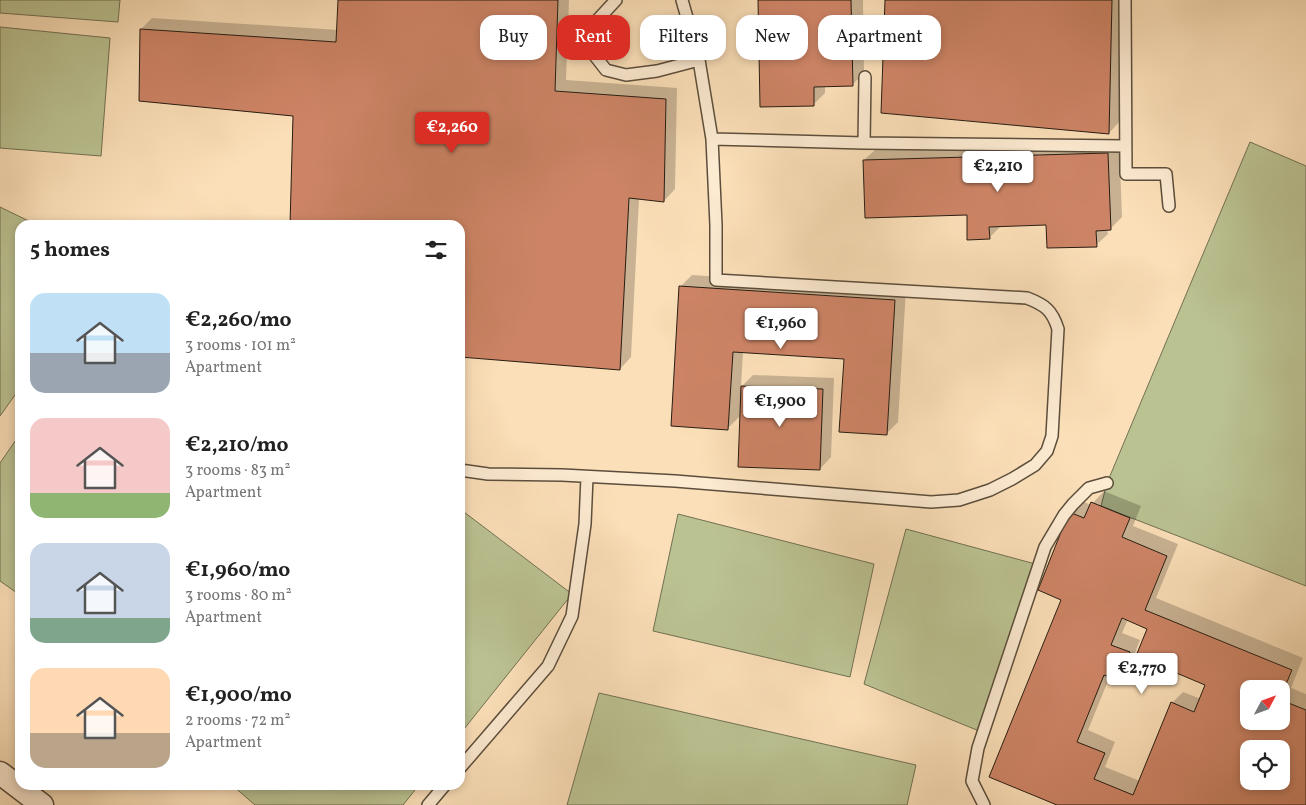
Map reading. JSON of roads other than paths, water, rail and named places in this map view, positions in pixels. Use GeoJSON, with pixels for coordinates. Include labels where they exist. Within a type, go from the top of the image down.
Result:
{"type":"FeatureCollection","features":[{"type":"Feature","properties":{"kind":"street"},"geometry":{"type":"LineString","coordinates":[[0,773],[15,784]]}},
{"type":"Feature","properties":{"kind":"street"},"geometry":{"type":"LineString","coordinates":[[22,790],[42,805]]}},
{"type":"Feature","properties":{"kind":"lane"},"geometry":{"type":"LineString","coordinates":[[465,471],[488,474],[675,481],[931,502],[959,500],[990,490],[1012,478],[1035,465],[1047,451],[1052,436],[1058,329],[1053,315],[1042,304],[1027,298],[716,280],[716,224],[712,139],[699,60],[657,71],[626,75],[606,70],[592,52],[590,28],[616,0]]}},
{"type":"Feature","properties":{"kind":"lane"},"geometry":{"type":"LineString","coordinates":[[682,0],[686,15]]}},
{"type":"Feature","properties":{"kind":"lane"},"geometry":{"type":"LineString","coordinates":[[1125,0],[1126,174],[1166,174],[1169,206]]}},
{"type":"Feature","properties":{"kind":"lane"},"geometry":{"type":"LineString","coordinates":[[864,143],[865,77]]}},
{"type":"Feature","properties":{"kind":"lane"},"geometry":{"type":"LineString","coordinates":[[712,139],[1125,146]]}},
{"type":"Feature","properties":{"kind":"lane"},"geometry":{"type":"LineString","coordinates":[[465,762],[548,666],[572,616],[585,524],[587,477]]}},
{"type":"Feature","properties":{"kind":"lane"},"geometry":{"type":"LineString","coordinates":[[984,805],[972,781],[978,748],[1045,547],[1064,515],[1073,504],[1089,488],[1106,483]]}},
{"type":"Feature","properties":{"kind":"lane"},"geometry":{"type":"LineString","coordinates":[[428,805],[441,790]]}}]}
